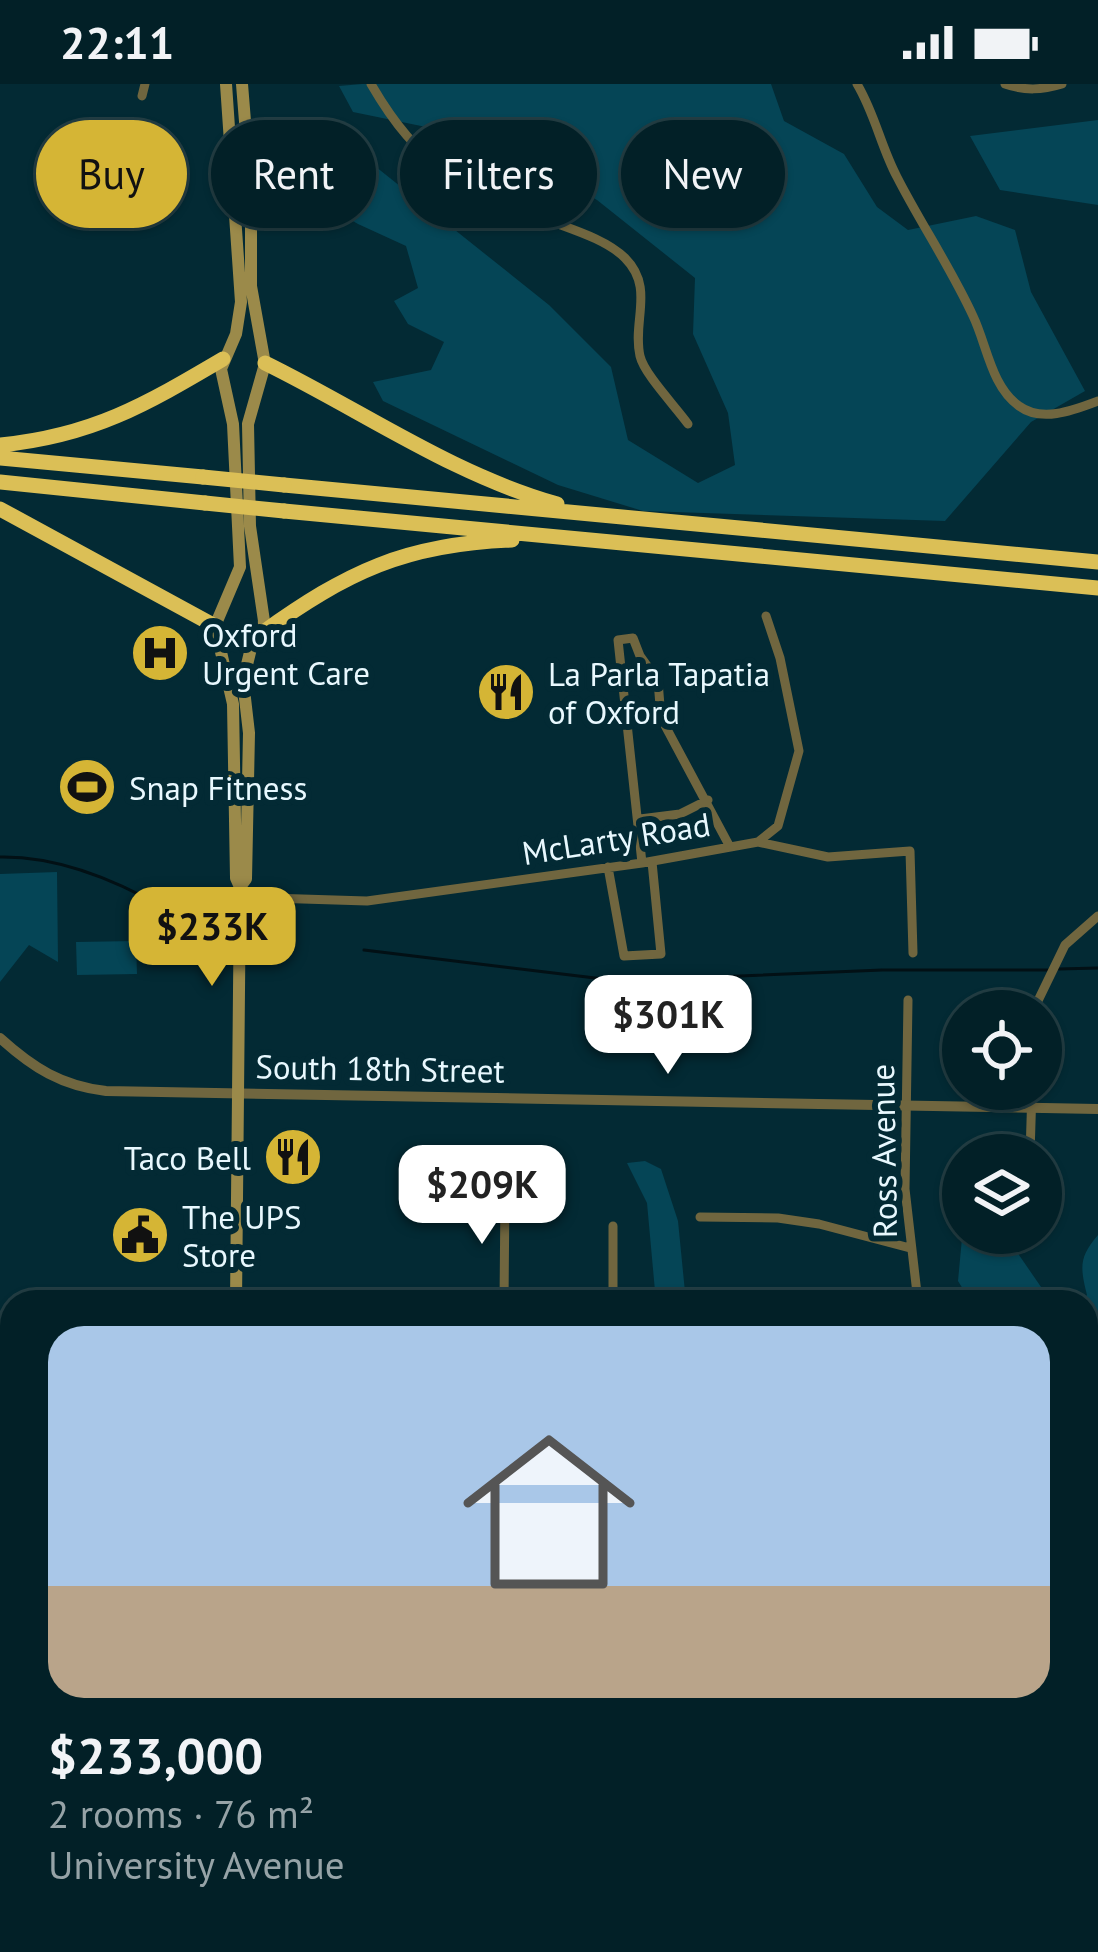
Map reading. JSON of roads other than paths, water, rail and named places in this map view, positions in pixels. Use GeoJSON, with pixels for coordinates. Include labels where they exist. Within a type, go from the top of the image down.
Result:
{"type":"FeatureCollection","features":[{"type":"Feature","properties":{"kind":"highway"},"geometry":{"type":"LineString","coordinates":[[0,445],[38,441],[114,419],[154,401],[227,353]]}},
{"type":"Feature","properties":{"kind":"highway"},"geometry":{"type":"LineString","coordinates":[[264,360],[490,483],[555,504],[619,516]]}},
{"type":"Feature","properties":{"kind":"highway"},"geometry":{"type":"LineString","coordinates":[[0,458],[1096,562]]}},
{"type":"Feature","properties":{"kind":"highway"},"geometry":{"type":"LineString","coordinates":[[0,482],[1098,591]]}},
{"type":"Feature","properties":{"kind":"highway"},"geometry":{"type":"LineString","coordinates":[[0,509],[215,628]]}},
{"type":"Feature","properties":{"kind":"highway"},"geometry":{"type":"LineString","coordinates":[[257,639],[333,584],[392,559],[451,545],[555,536]]}},
{"type":"Feature","properties":{"kind":"main road"},"geometry":{"type":"LineString","coordinates":[[226,84],[241,319],[227,353],[223,382],[233,424],[240,567],[215,628],[232,704],[240,892],[236,1290]]}},
{"type":"Feature","properties":{"kind":"main road"},"geometry":{"type":"LineString","coordinates":[[240,892],[246,879],[250,813],[243,680],[257,639],[263,599],[250,526],[248,424],[264,360],[251,286],[251,196],[242,84]]}},
{"type":"Feature","properties":{"kind":"main road"},"geometry":{"type":"LineString","coordinates":[[227,353],[249,346],[264,360]]}},
{"type":"Feature","properties":{"kind":"main road"},"geometry":{"type":"LineString","coordinates":[[215,628],[224,640],[257,639]]}},
{"type":"Feature","properties":{"kind":"street"},"geometry":{"type":"LineString","coordinates":[[371,84],[413,146],[471,190],[620,252],[632,266],[642,292],[640,358],[688,424]]}},
{"type":"Feature","properties":{"kind":"street"},"geometry":{"type":"LineString","coordinates":[[856,84],[875,116],[897,177],[976,320],[1003,389],[1031,414],[1047,415],[1098,401]]}},
{"type":"Feature","properties":{"kind":"street"},"geometry":{"type":"LineString","coordinates":[[1004,84],[1042,89],[1062,84]]}},
{"type":"Feature","properties":{"kind":"street","name":"McLarty Road"},"geometry":{"type":"LineString","coordinates":[[240,892],[368,901],[646,863],[758,842],[778,826],[799,751],[780,658],[766,616]]}},
{"type":"Feature","properties":{"kind":"street"},"geometry":{"type":"LineString","coordinates":[[608,867],[624,956],[661,954],[631,780],[630,730],[618,640],[634,638],[658,681],[661,718],[730,847]]}},
{"type":"Feature","properties":{"kind":"street"},"geometry":{"type":"LineString","coordinates":[[640,819],[680,814],[708,800]]}},
{"type":"Feature","properties":{"kind":"street"},"geometry":{"type":"LineString","coordinates":[[710,851],[720,824]]}},
{"type":"Feature","properties":{"kind":"street"},"geometry":{"type":"LineString","coordinates":[[758,842],[827,857],[910,850],[913,953]]}},
{"type":"Feature","properties":{"kind":"street"},"geometry":{"type":"LineString","coordinates":[[1041,990],[1065,945],[1098,916]]}},
{"type":"Feature","properties":{"kind":"street","name":"Ross Avenue"},"geometry":{"type":"LineString","coordinates":[[908,1000],[905,1189],[916,1290]]}},
{"type":"Feature","properties":{"kind":"street","name":"South 18th Street"},"geometry":{"type":"LineString","coordinates":[[0,1038],[40,1072],[80,1088],[942,1106]]}},
{"type":"Feature","properties":{"kind":"street","name":"South 18th Street"},"geometry":{"type":"LineString","coordinates":[[1062,1108],[1098,1109]]}},
{"type":"Feature","properties":{"kind":"street"},"geometry":{"type":"LineString","coordinates":[[503,1290],[505,1192]]}},
{"type":"Feature","properties":{"kind":"street"},"geometry":{"type":"LineString","coordinates":[[700,1217],[819,1224],[910,1248]]}},
{"type":"Feature","properties":{"kind":"street"},"geometry":{"type":"LineString","coordinates":[[613,1226],[613,1290]]}},
{"type":"Feature","properties":{"kind":"waterway"},"geometry":{"type":"LineString","coordinates":[[0,857],[44,861],[86,872],[166,909]]}},
{"type":"Feature","properties":{"kind":"waterway"},"geometry":{"type":"LineString","coordinates":[[364,950],[620,981],[882,970],[1050,970]]}},
{"type":"Feature","properties":{"kind":"waterway"},"geometry":{"type":"LineString","coordinates":[[1059,969],[1098,968]]}},
{"type":"Feature","properties":{"kind":"place","name":"Oxford Urgent Care"},"geometry":{"type":"Point","coordinates":[160,653]}},
{"type":"Feature","properties":{"kind":"place","name":"La Parla Tapatia of Oxford"},"geometry":{"type":"Point","coordinates":[506,692]}},
{"type":"Feature","properties":{"kind":"place","name":"Snap Fitness"},"geometry":{"type":"Point","coordinates":[87,787]}},
{"type":"Feature","properties":{"kind":"place","name":"Taco Bell"},"geometry":{"type":"Point","coordinates":[293,1157]}},
{"type":"Feature","properties":{"kind":"place","name":"The UPS Store"},"geometry":{"type":"Point","coordinates":[140,1235]}}]}
